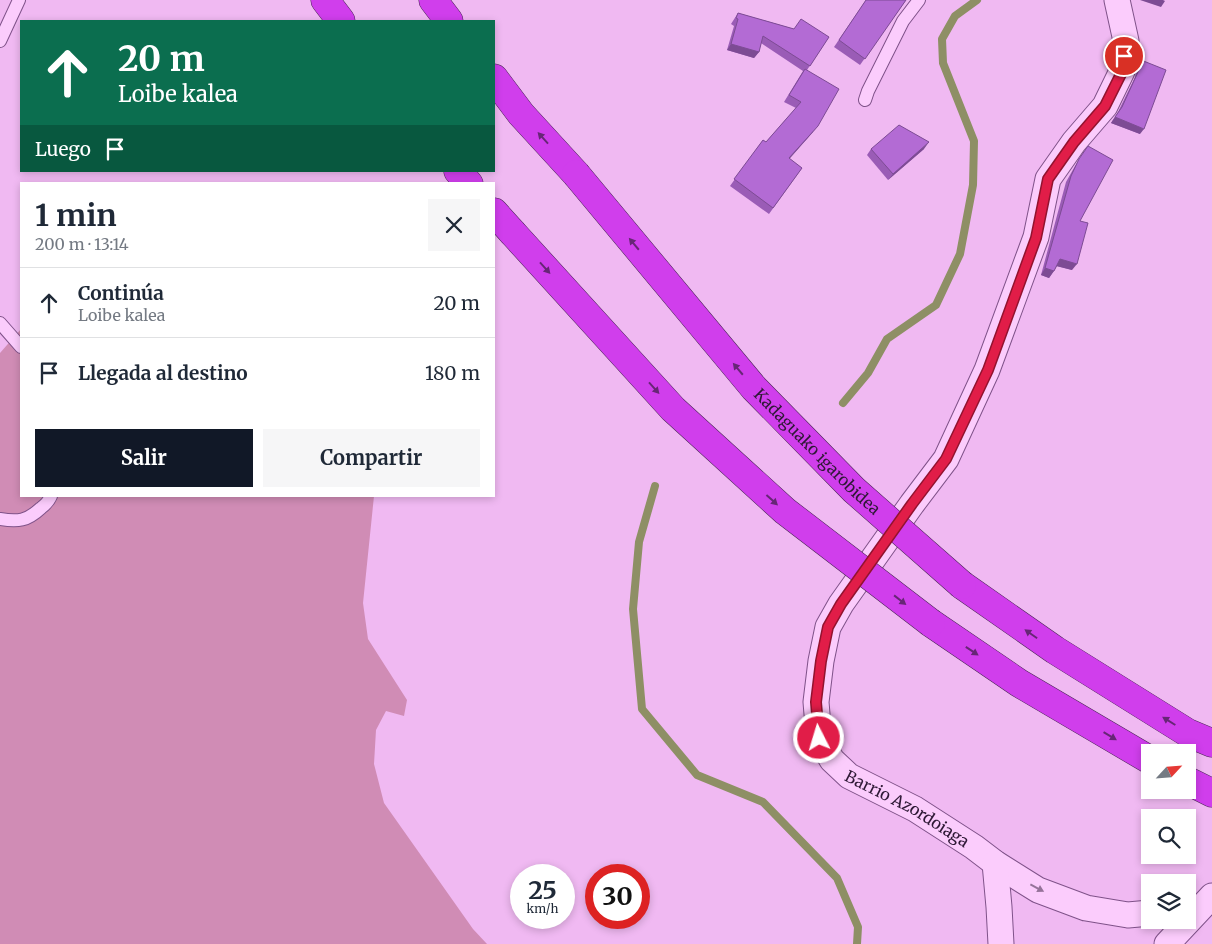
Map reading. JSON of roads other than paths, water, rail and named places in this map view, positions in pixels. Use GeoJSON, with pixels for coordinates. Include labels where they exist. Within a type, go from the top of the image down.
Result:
{"type":"FeatureCollection","features":[{"type":"Feature","properties":{"kind":"highway"},"geometry":{"type":"LineString","coordinates":[[325,0],[340,20]]}},
{"type":"Feature","properties":{"kind":"highway"},"geometry":{"type":"LineString","coordinates":[[433,0],[449,20]]}},
{"type":"Feature","properties":{"kind":"highway","name":"Kadaguako igarobidea"},"geometry":{"type":"LineString","coordinates":[[495,79],[521,114],[576,174],[754,388],[854,490],[962,585],[1055,650],[1188,733],[1212,743]]}},
{"type":"Feature","properties":{"kind":"highway"},"geometry":{"type":"LineString","coordinates":[[459,172],[467,182]]}},
{"type":"Feature","properties":{"kind":"highway"},"geometry":{"type":"LineString","coordinates":[[495,213],[673,409],[785,511],[931,623],[1020,682],[1141,755]]}},
{"type":"Feature","properties":{"kind":"highway"},"geometry":{"type":"LineString","coordinates":[[1196,785],[1212,793]]}},
{"type":"Feature","properties":{"kind":"street","name":"Barrio Azordoiaga"},"geometry":{"type":"LineString","coordinates":[[1116,0],[1126,41],[1122,72],[1105,106],[1074,142],[1048,179],[1036,238],[988,370],[946,459],[841,604],[828,627],[821,661],[816,702],[819,738],[832,760],[849,776],[915,809],[1038,890],[1086,908],[1128,915],[1141,914]]}},
{"type":"Feature","properties":{"kind":"street"},"geometry":{"type":"LineString","coordinates":[[995,863],[1001,944]]}},
{"type":"Feature","properties":{"kind":"street"},"geometry":{"type":"LineString","coordinates":[[1196,902],[1212,896]]}},
{"type":"Feature","properties":{"kind":"street"},"geometry":{"type":"LineString","coordinates":[[1167,944],[1212,896]]}},
{"type":"Feature","properties":{"kind":"lane"},"geometry":{"type":"LineString","coordinates":[[0,41],[19,0]]}},
{"type":"Feature","properties":{"kind":"lane"},"geometry":{"type":"LineString","coordinates":[[865,100],[903,21],[918,0]]}},
{"type":"Feature","properties":{"kind":"lane"},"geometry":{"type":"LineString","coordinates":[[0,323],[20,346]]}},
{"type":"Feature","properties":{"kind":"lane"},"geometry":{"type":"LineString","coordinates":[[0,519],[12,521],[28,519],[51,497]]}},
{"type":"Feature","properties":{"kind":"waterway"},"geometry":{"type":"LineString","coordinates":[[843,403],[868,373],[887,339],[936,305],[960,254],[973,185],[974,141],[943,63],[942,39],[955,16],[977,0]]}},
{"type":"Feature","properties":{"kind":"waterway"},"geometry":{"type":"LineString","coordinates":[[655,486],[639,542],[633,609],[642,709],[697,775],[763,802],[837,878],[858,927],[857,944]]}}]}
